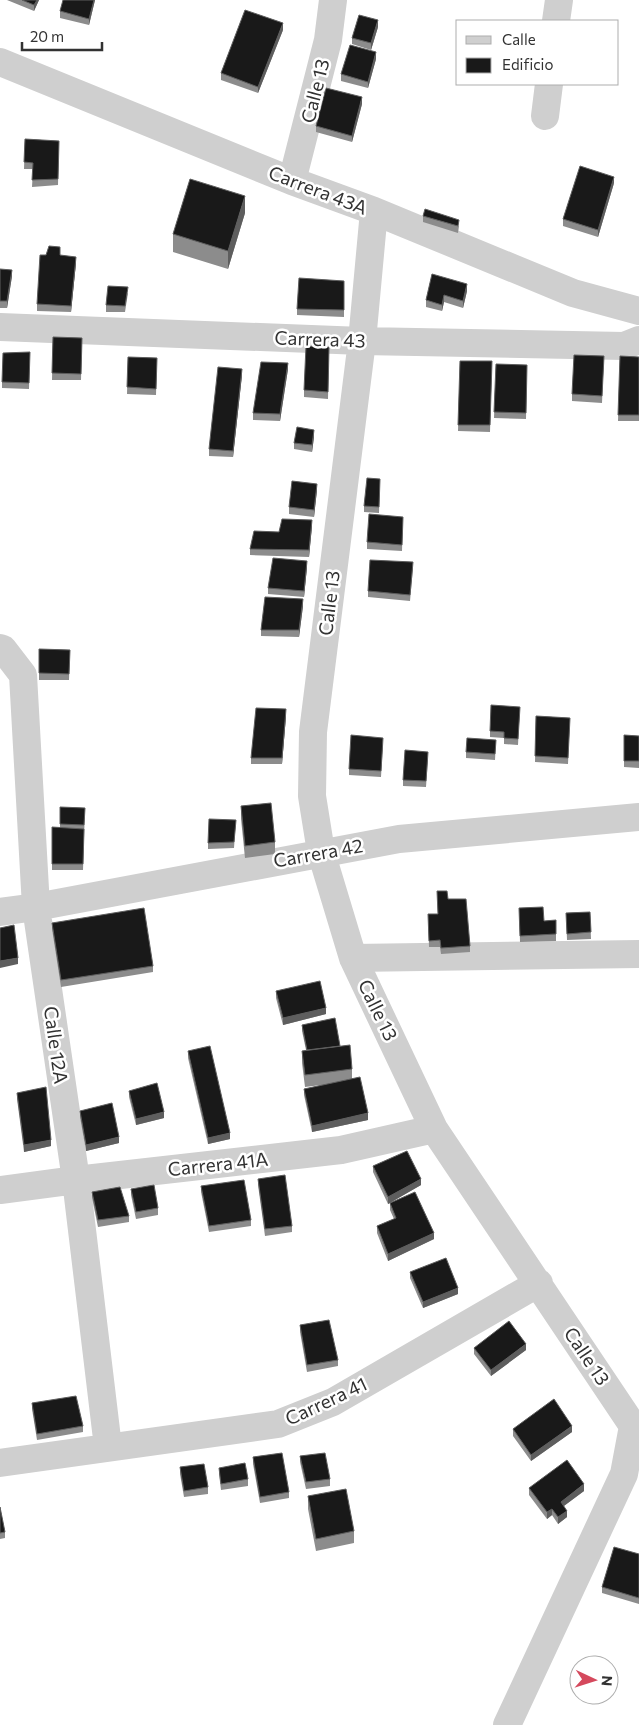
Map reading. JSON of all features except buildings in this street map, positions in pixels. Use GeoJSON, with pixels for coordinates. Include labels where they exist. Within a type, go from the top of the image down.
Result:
{"type":"FeatureCollection","features":[{"type":"Feature","properties":{"kind":"street","name":"Calle 13"},"geometry":{"type":"LineString","coordinates":[[292,181],[328,40],[333,0]]}},
{"type":"Feature","properties":{"kind":"street"},"geometry":{"type":"LineString","coordinates":[[556,20],[558,0]]}},
{"type":"Feature","properties":{"kind":"street","name":"Carrera 43A"},"geometry":{"type":"LineString","coordinates":[[0,62],[292,181],[374,211],[573,293],[639,311]]}},
{"type":"Feature","properties":{"kind":"street"},"geometry":{"type":"LineString","coordinates":[[545,116],[549,85]]}},
{"type":"Feature","properties":{"kind":"street","name":"Calle 13"},"geometry":{"type":"LineString","coordinates":[[374,211],[362,341],[312,732],[312,796],[321,852],[353,958],[434,1128],[636,1426],[624,1474],[507,1725]]}},
{"type":"Feature","properties":{"kind":"street","name":"Carrera 43"},"geometry":{"type":"LineString","coordinates":[[0,327],[362,341],[624,346],[639,340]]}},
{"type":"Feature","properties":{"kind":"street","name":"Calle 12A"},"geometry":{"type":"LineString","coordinates":[[1,649],[24,675],[36,907],[76,1180],[108,1447]]}},
{"type":"Feature","properties":{"kind":"street","name":"Carrera 42"},"geometry":{"type":"LineString","coordinates":[[0,912],[36,907],[321,852],[399,839],[639,817]]}},
{"type":"Feature","properties":{"kind":"street"},"geometry":{"type":"LineString","coordinates":[[353,958],[639,954]]}},
{"type":"Feature","properties":{"kind":"street","name":"Carrera 41A"},"geometry":{"type":"LineString","coordinates":[[0,1190],[341,1150],[434,1128]]}},
{"type":"Feature","properties":{"kind":"street","name":"Carrera 41"},"geometry":{"type":"LineString","coordinates":[[0,1463],[278,1424],[333,1402],[539,1283]]}}]}
